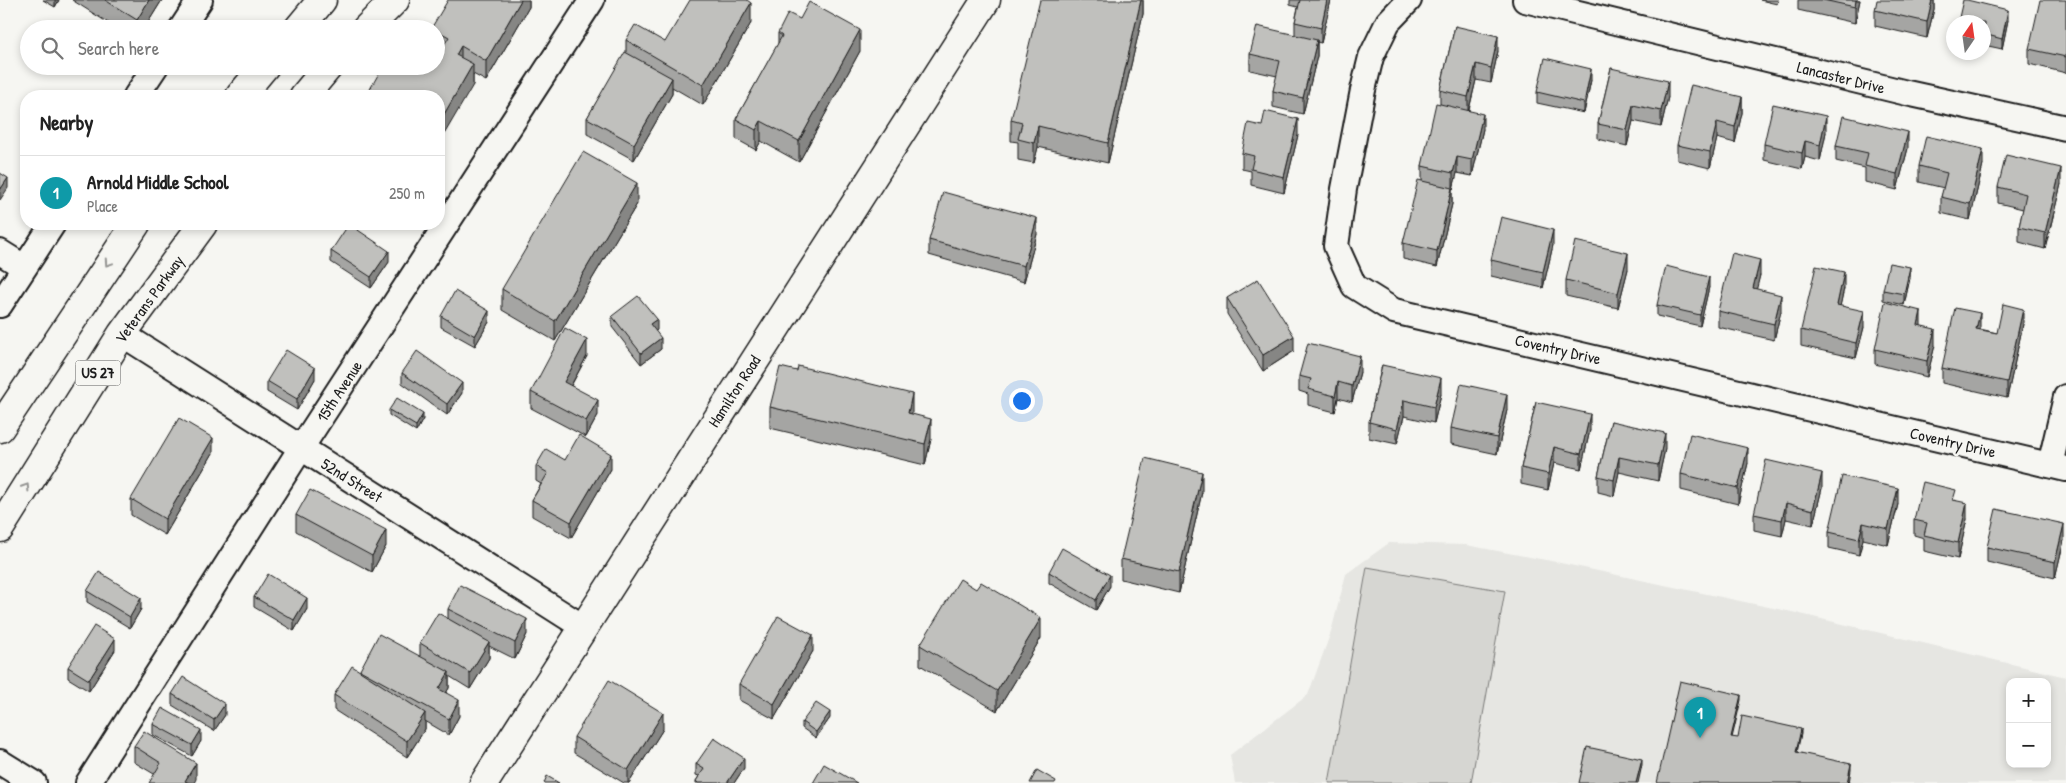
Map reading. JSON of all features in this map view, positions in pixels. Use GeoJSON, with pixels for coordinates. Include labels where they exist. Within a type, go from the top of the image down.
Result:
{"type":"FeatureCollection","features":[{"type":"Feature","properties":{"kind":"street"},"geometry":{"type":"LineString","coordinates":[[187,20],[200,0]]}},
{"type":"Feature","properties":{"kind":"street"},"geometry":{"type":"LineString","coordinates":[[305,20],[322,0]]}},
{"type":"Feature","properties":{"kind":"street"},"geometry":{"type":"LineString","coordinates":[[375,20],[395,0]]}},
{"type":"Feature","properties":{"kind":"street","name":"15th Avenue"},"geometry":{"type":"LineString","coordinates":[[445,226],[592,0]]}},
{"type":"Feature","properties":{"kind":"street","name":"Hamilton Road"},"geometry":{"type":"LineString","coordinates":[[484,783],[582,627],[986,0]]}},
{"type":"Feature","properties":{"kind":"street","name":"Coventry Drive"},"geometry":{"type":"LineString","coordinates":[[1408,0],[1388,22],[1371,57],[1350,153],[1336,246],[1354,286],[1394,311],[2058,467]]}},
{"type":"Feature","properties":{"kind":"street","name":"Lancaster Drive"},"geometry":{"type":"LineString","coordinates":[[1525,0],[1907,93],[2066,128]]}},
{"type":"Feature","properties":{"kind":"street"},"geometry":{"type":"LineString","coordinates":[[140,90],[150,75]]}},
{"type":"Feature","properties":{"kind":"street"},"geometry":{"type":"LineString","coordinates":[[245,90],[258,75]]}},
{"type":"Feature","properties":{"kind":"street"},"geometry":{"type":"LineString","coordinates":[[309,90],[322,75]]}},
{"type":"Feature","properties":{"kind":"street"},"geometry":{"type":"LineString","coordinates":[[0,305],[49,230]]}},
{"type":"Feature","properties":{"kind":"street"},"geometry":{"type":"LineString","coordinates":[[0,428],[91,288],[132,230]]}},
{"type":"Feature","properties":{"kind":"street","name":"Veterans Parkway"},"geometry":{"type":"LineString","coordinates":[[0,528],[122,334],[200,230]]}},
{"type":"Feature","properties":{"kind":"street","name":"15th Avenue"},"geometry":{"type":"LineString","coordinates":[[88,783],[301,448],[443,230]]}},
{"type":"Feature","properties":{"kind":"street"},"geometry":{"type":"LineString","coordinates":[[0,252],[24,267]]}},
{"type":"Feature","properties":{"kind":"street","name":"52nd Street"},"geometry":{"type":"LineString","coordinates":[[122,334],[582,627]]}},
{"type":"Feature","properties":{"kind":"street"},"geometry":{"type":"LineString","coordinates":[[2058,467],[2066,397]]}},
{"type":"Feature","properties":{"kind":"street"},"geometry":{"type":"LineString","coordinates":[[0,762],[34,783]]}},
{"type":"Feature","properties":{"kind":"shaded area"},"geometry":{"type":"Polygon","coordinates":[[[1389,543],[1466,545],[1551,561],[1792,612],[2066,677],[2066,783],[1235,783],[1230,755],[1308,695],[1331,632],[1346,574],[1389,543]]]}},
{"type":"Feature","properties":{"kind":"shaded area"},"geometry":{"type":"Polygon","coordinates":[[[1367,567],[1505,591],[1471,783],[1329,783],[1367,567]]]}},
{"type":"Feature","properties":{"kind":"building"},"geometry":{"type":"Polygon","coordinates":[[[105,0],[149,0],[137,20],[105,0]]]}},
{"type":"Feature","properties":{"kind":"building"},"geometry":{"type":"Polygon","coordinates":[[[448,0],[521,0],[486,61],[461,46],[456,55],[473,64],[445,113],[445,90],[370,90],[378,75],[445,75],[445,43],[449,37],[445,35],[445,20],[436,20],[448,0]]]}},
{"type":"Feature","properties":{"kind":"building"},"geometry":{"type":"Polygon","coordinates":[[[690,0],[747,0],[751,3],[703,85],[626,40],[635,25],[665,42],[690,0]]]}},
{"type":"Feature","properties":{"kind":"building"},"geometry":{"type":"Polygon","coordinates":[[[1040,0],[1141,0],[1108,143],[1038,126],[1034,143],[1018,139],[1022,123],[1011,120],[1040,0]]]}},
{"type":"Feature","properties":{"kind":"building"},"geometry":{"type":"Polygon","coordinates":[[[1300,0],[1327,0],[1321,28],[1295,22],[1300,0]]]}},
{"type":"Feature","properties":{"kind":"building"},"geometry":{"type":"Polygon","coordinates":[[[1823,0],[1856,0],[1855,7],[1823,0]]]}},
{"type":"Feature","properties":{"kind":"building"},"geometry":{"type":"Polygon","coordinates":[[[1877,0],[1932,0],[1927,22],[1875,10],[1877,0]]]}},
{"type":"Feature","properties":{"kind":"building"},"geometry":{"type":"Polygon","coordinates":[[[1963,0],[2008,10],[2002,39],[1991,36],[1991,15],[1960,15],[1963,0]]]}},
{"type":"Feature","properties":{"kind":"building"},"geometry":{"type":"Polygon","coordinates":[[[2040,0],[2066,0],[2066,57],[2029,49],[2040,0]]]}},
{"type":"Feature","properties":{"kind":"building"},"geometry":{"type":"Polygon","coordinates":[[[809,2],[860,30],[799,141],[761,121],[756,130],[736,119],[782,36],[778,33],[788,13],[800,19],[809,2]]]}},
{"type":"Feature","properties":{"kind":"building"},"geometry":{"type":"Polygon","coordinates":[[[1257,26],[1317,40],[1303,98],[1273,91],[1280,61],[1250,54],[1257,26]]]}},
{"type":"Feature","properties":{"kind":"building"},"geometry":{"type":"Polygon","coordinates":[[[1455,26],[1498,36],[1491,68],[1476,64],[1468,97],[1440,90],[1455,26]]]}},
{"type":"Feature","properties":{"kind":"building"},"geometry":{"type":"Polygon","coordinates":[[[625,52],[672,78],[634,144],[587,118],[625,52]]]}},
{"type":"Feature","properties":{"kind":"building"},"geometry":{"type":"Polygon","coordinates":[[[1545,58],[1591,69],[1584,103],[1537,92],[1545,58]]]}},
{"type":"Feature","properties":{"kind":"building"},"geometry":{"type":"Polygon","coordinates":[[[1611,68],[1668,81],[1661,111],[1633,105],[1627,130],[1598,124],[1611,68]]]}},
{"type":"Feature","properties":{"kind":"building"},"geometry":{"type":"Polygon","coordinates":[[[1691,85],[1742,97],[1735,127],[1717,122],[1710,152],[1677,145],[1691,85]]]}},
{"type":"Feature","properties":{"kind":"building"},"geometry":{"type":"Polygon","coordinates":[[[1436,103],[1483,114],[1472,160],[1457,157],[1453,173],[1422,166],[1436,103]]]}},
{"type":"Feature","properties":{"kind":"building"},"geometry":{"type":"Polygon","coordinates":[[[1773,104],[1826,116],[1820,145],[1805,141],[1802,153],[1764,144],[1773,104]]]}},
{"type":"Feature","properties":{"kind":"building"},"geometry":{"type":"Polygon","coordinates":[[[1265,111],[1298,119],[1284,177],[1251,169],[1254,156],[1242,153],[1248,123],[1262,126],[1265,111]]]}},
{"type":"Feature","properties":{"kind":"building"},"geometry":{"type":"Polygon","coordinates":[[[1843,116],[1908,132],[1897,174],[1865,166],[1868,153],[1836,146],[1843,116]]]}},
{"type":"Feature","properties":{"kind":"building"},"geometry":{"type":"Polygon","coordinates":[[[1926,136],[1983,149],[1970,204],[1941,197],[1947,173],[1919,166],[1926,136]]]}},
{"type":"Feature","properties":{"kind":"building"},"geometry":{"type":"Polygon","coordinates":[[[583,152],[637,183],[555,321],[502,289],[583,152]]]}},
{"type":"Feature","properties":{"kind":"building"},"geometry":{"type":"Polygon","coordinates":[[[2006,155],[2061,168],[2045,233],[2019,227],[2026,194],[1998,187],[2006,155]]]}},
{"type":"Feature","properties":{"kind":"building"},"geometry":{"type":"Polygon","coordinates":[[[0,173],[8,178],[0,190],[0,173]]]}},
{"type":"Feature","properties":{"kind":"building"},"geometry":{"type":"Polygon","coordinates":[[[1418,180],[1452,188],[1437,251],[1403,243],[1418,180]]]}},
{"type":"Feature","properties":{"kind":"building"},"geometry":{"type":"Polygon","coordinates":[[[943,192],[1037,218],[1024,266],[929,240],[943,192]]]}},
{"type":"Feature","properties":{"kind":"building"},"geometry":{"type":"Polygon","coordinates":[[[1501,217],[1553,230],[1543,272],[1491,260],[1501,217]]]}},
{"type":"Feature","properties":{"kind":"building"},"geometry":{"type":"Polygon","coordinates":[[[345,230],[358,230],[389,251],[371,277],[331,251],[345,230]]]}},
{"type":"Feature","properties":{"kind":"building"},"geometry":{"type":"Polygon","coordinates":[[[1575,241],[1628,253],[1618,293],[1566,280],[1575,241]]]}},
{"type":"Feature","properties":{"kind":"building"},"geometry":{"type":"Polygon","coordinates":[[[1732,253],[1760,260],[1753,288],[1781,295],[1774,324],[1718,311],[1732,253]]]}},
{"type":"Feature","properties":{"kind":"building"},"geometry":{"type":"Polygon","coordinates":[[[1889,263],[1910,267],[1904,294],[1883,290],[1889,263]]]}},
{"type":"Feature","properties":{"kind":"building"},"geometry":{"type":"Polygon","coordinates":[[[1666,266],[1709,277],[1700,315],[1657,305],[1666,266]]]}},
{"type":"Feature","properties":{"kind":"building"},"geometry":{"type":"Polygon","coordinates":[[[1816,266],[1844,272],[1837,305],[1864,311],[1856,343],[1801,330],[1816,266]]]}},
{"type":"Feature","properties":{"kind":"building"},"geometry":{"type":"Polygon","coordinates":[[[1258,279],[1294,336],[1263,355],[1227,298],[1258,279]]]}},
{"type":"Feature","properties":{"kind":"building"},"geometry":{"type":"Polygon","coordinates":[[[455,291],[489,311],[475,336],[441,316],[455,291]]]}},
{"type":"Feature","properties":{"kind":"building"},"geometry":{"type":"Polygon","coordinates":[[[638,296],[657,319],[650,324],[661,338],[641,353],[612,316],[638,296]]]}},
{"type":"Feature","properties":{"kind":"building"},"geometry":{"type":"Polygon","coordinates":[[[1885,302],[1921,311],[1918,325],[1935,329],[1927,361],[1875,349],[1885,302]]]}},
{"type":"Feature","properties":{"kind":"building"},"geometry":{"type":"Polygon","coordinates":[[[2003,304],[2023,309],[2007,382],[1942,368],[1955,308],[1980,313],[1976,329],[1997,333],[2003,304]]]}},
{"type":"Feature","properties":{"kind":"building"},"geometry":{"type":"Polygon","coordinates":[[[565,328],[587,340],[564,382],[598,400],[586,421],[531,392],[565,328]]]}},
{"type":"Feature","properties":{"kind":"building"},"geometry":{"type":"Polygon","coordinates":[[[1308,343],[1360,356],[1352,386],[1338,382],[1335,396],[1308,389],[1311,379],[1299,376],[1308,343]]]}},
{"type":"Feature","properties":{"kind":"building"},"geometry":{"type":"Polygon","coordinates":[[[286,350],[315,368],[297,399],[267,381],[286,350]]]}},
{"type":"Feature","properties":{"kind":"building"},"geometry":{"type":"Polygon","coordinates":[[[417,351],[462,383],[447,404],[402,373],[417,351]]]}},
{"type":"Feature","properties":{"kind":"building"},"geometry":{"type":"Polygon","coordinates":[[[1382,365],[1441,378],[1434,407],[1404,400],[1397,429],[1369,422],[1382,365]]]}},
{"type":"Feature","properties":{"kind":"building"},"geometry":{"type":"Polygon","coordinates":[[[798,366],[912,394],[908,413],[931,419],[925,444],[770,407],[780,367],[797,371],[798,366]]]}},
{"type":"Feature","properties":{"kind":"building"},"geometry":{"type":"Polygon","coordinates":[[[1461,384],[1507,394],[1497,438],[1451,428],[1461,384]]]}},
{"type":"Feature","properties":{"kind":"building"},"geometry":{"type":"Polygon","coordinates":[[[397,398],[423,414],[416,426],[389,410],[397,398]]]}},
{"type":"Feature","properties":{"kind":"building"},"geometry":{"type":"Polygon","coordinates":[[[1536,402],[1590,414],[1581,454],[1554,447],[1548,474],[1521,468],[1536,402]]]}},
{"type":"Feature","properties":{"kind":"building"},"geometry":{"type":"Polygon","coordinates":[[[179,418],[213,438],[165,519],[131,499],[179,418]]]}},
{"type":"Feature","properties":{"kind":"building"},"geometry":{"type":"Polygon","coordinates":[[[1611,421],[1665,433],[1658,465],[1619,457],[1614,480],[1598,476],[1611,421]]]}},
{"type":"Feature","properties":{"kind":"building"},"geometry":{"type":"Polygon","coordinates":[[[1690,434],[1748,448],[1738,488],[1681,474],[1690,434]]]}},
{"type":"Feature","properties":{"kind":"building"},"geometry":{"type":"Polygon","coordinates":[[[579,435],[611,454],[571,522],[532,500],[548,473],[536,466],[546,449],[565,460],[579,435]]]}},
{"type":"Feature","properties":{"kind":"building"},"geometry":{"type":"Polygon","coordinates":[[[1145,458],[1202,472],[1179,572],[1121,559],[1145,458]]]}},
{"type":"Feature","properties":{"kind":"building"},"geometry":{"type":"Polygon","coordinates":[[[1766,460],[1822,473],[1813,510],[1786,503],[1782,520],[1754,514],[1766,460]]]}},
{"type":"Feature","properties":{"kind":"building"},"geometry":{"type":"Polygon","coordinates":[[[1842,476],[1898,488],[1888,529],[1863,523],[1859,539],[1829,532],[1842,476]]]}},
{"type":"Feature","properties":{"kind":"building"},"geometry":{"type":"Polygon","coordinates":[[[1923,482],[1956,490],[1953,500],[1967,503],[1958,543],[1924,535],[1927,523],[1914,520],[1923,482]]]}},
{"type":"Feature","properties":{"kind":"building"},"geometry":{"type":"Polygon","coordinates":[[[310,490],[386,530],[372,556],[296,515],[310,490]]]}},
{"type":"Feature","properties":{"kind":"building"},"geometry":{"type":"Polygon","coordinates":[[[1996,509],[2064,524],[2055,562],[1987,547],[1996,509]]]}},
{"type":"Feature","properties":{"kind":"building"},"geometry":{"type":"Polygon","coordinates":[[[1062,548],[1110,575],[1096,600],[1049,572],[1062,548]]]}},
{"type":"Feature","properties":{"kind":"building"},"geometry":{"type":"Polygon","coordinates":[[[99,572],[141,598],[130,617],[87,591],[99,572]]]}},
{"type":"Feature","properties":{"kind":"building"},"geometry":{"type":"Polygon","coordinates":[[[268,574],[307,598],[294,620],[254,597],[268,574]]]}},
{"type":"Feature","properties":{"kind":"building"},"geometry":{"type":"Polygon","coordinates":[[[960,579],[976,589],[981,582],[1041,618],[997,691],[920,645],[960,579]]]}},
{"type":"Feature","properties":{"kind":"building"},"geometry":{"type":"Polygon","coordinates":[[[460,585],[527,619],[515,643],[448,609],[460,585]]]}},
{"type":"Feature","properties":{"kind":"building"},"geometry":{"type":"Polygon","coordinates":[[[438,613],[489,642],[470,673],[420,643],[438,613]]]}},
{"type":"Feature","properties":{"kind":"building"},"geometry":{"type":"Polygon","coordinates":[[[778,616],[813,635],[774,704],[739,684],[778,616]]]}},
{"type":"Feature","properties":{"kind":"building"},"geometry":{"type":"Polygon","coordinates":[[[94,626],[115,639],[89,680],[68,667],[94,626]]]}},
{"type":"Feature","properties":{"kind":"building"},"geometry":{"type":"Polygon","coordinates":[[[379,634],[449,672],[439,689],[459,700],[449,719],[360,670],[379,634]]]}},
{"type":"Feature","properties":{"kind":"building"},"geometry":{"type":"Polygon","coordinates":[[[352,666],[425,713],[407,741],[334,695],[352,666]]]}},
{"type":"Feature","properties":{"kind":"building"},"geometry":{"type":"Polygon","coordinates":[[[183,677],[225,704],[214,720],[172,694],[183,677]]]}},
{"type":"Feature","properties":{"kind":"building"},"geometry":{"type":"Polygon","coordinates":[[[609,680],[663,713],[628,770],[574,737],[609,680]]]}},
{"type":"Feature","properties":{"kind":"building"},"geometry":{"type":"Polygon","coordinates":[[[1680,681],[1741,695],[1731,737],[1738,738],[1742,716],[1801,729],[1796,752],[1851,764],[1847,783],[1657,783],[1680,681]]]}},
{"type":"Feature","properties":{"kind":"building"},"geometry":{"type":"Polygon","coordinates":[[[816,703],[830,712],[816,732],[802,722],[816,703]]]}},
{"type":"Feature","properties":{"kind":"building"},"geometry":{"type":"Polygon","coordinates":[[[162,708],[201,730],[192,745],[153,724],[162,708]]]}},
{"type":"Feature","properties":{"kind":"building"},"geometry":{"type":"Polygon","coordinates":[[[144,731],[196,763],[185,781],[189,783],[149,783],[161,763],[134,746],[144,731]]]}},
{"type":"Feature","properties":{"kind":"building"},"geometry":{"type":"Polygon","coordinates":[[[714,738],[744,758],[727,783],[698,783],[696,781],[704,769],[696,764],[714,738]]]}},
{"type":"Feature","properties":{"kind":"building"},"geometry":{"type":"Polygon","coordinates":[[[1587,747],[1642,759],[1636,783],[1579,783],[1587,747]]]}},
{"type":"Feature","properties":{"kind":"building"},"geometry":{"type":"Polygon","coordinates":[[[824,764],[857,783],[813,783],[824,764]]]}},
{"type":"Feature","properties":{"kind":"building"},"geometry":{"type":"Polygon","coordinates":[[[1037,770],[1056,781],[1055,783],[1030,783],[1037,770]]]}},
{"type":"Feature","properties":{"kind":"building"},"geometry":{"type":"Polygon","coordinates":[[[547,776],[559,783],[544,783],[547,776]]]}},
{"type":"Feature","properties":{"kind":"place","name":"Arnold Middle School"},"geometry":{"type":"Point","coordinates":[1700,738]}}]}
